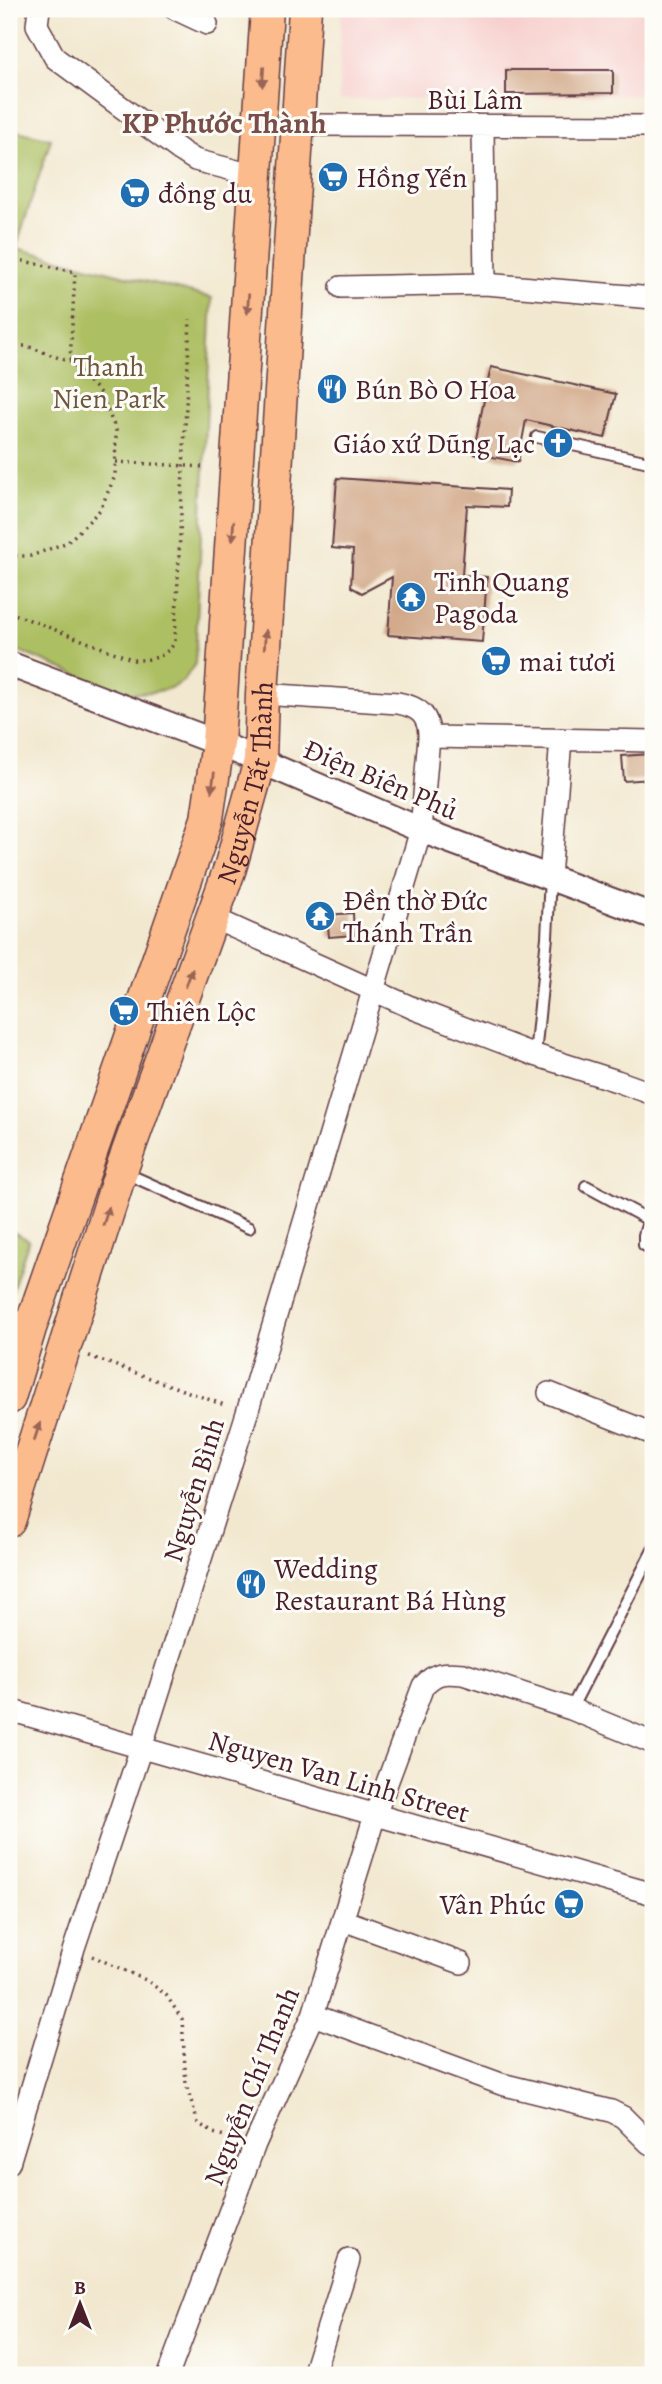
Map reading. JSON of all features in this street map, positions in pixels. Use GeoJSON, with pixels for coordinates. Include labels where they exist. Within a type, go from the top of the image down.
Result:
{"type":"FeatureCollection","features":[{"type":"Feature","properties":{"kind":"main road","name":"Nguyễn Tất Thành"},"geometry":{"type":"LineString","coordinates":[[9,1398],[20,1323],[207,819],[218,743],[267,9]]}},
{"type":"Feature","properties":{"kind":"main road","name":"Nguyễn Tất Thành"},"geometry":{"type":"LineString","coordinates":[[9,1521],[121,1171],[230,868],[260,761],[305,9]]}},
{"type":"Feature","properties":{"kind":"street"},"geometry":{"type":"LineString","coordinates":[[39,9],[37,25],[55,58],[195,160],[256,176]]}},
{"type":"Feature","properties":{"kind":"street"},"geometry":{"type":"LineString","coordinates":[[175,9],[207,24]]}},
{"type":"Feature","properties":{"kind":"street","name":"Bùi Lâm"},"geometry":{"type":"LineString","coordinates":[[297,125],[653,125]]}},
{"type":"Feature","properties":{"kind":"street"},"geometry":{"type":"LineString","coordinates":[[483,127],[485,284]]}},
{"type":"Feature","properties":{"kind":"street"},"geometry":{"type":"LineString","coordinates":[[341,287],[485,284],[653,298]]}},
{"type":"Feature","properties":{"kind":"street","name":"Điện Biên Phủ"},"geometry":{"type":"LineString","coordinates":[[9,664],[218,743],[421,830],[653,916]]}},
{"type":"Feature","properties":{"kind":"street"},"geometry":{"type":"LineString","coordinates":[[262,694],[411,705],[424,713],[429,724],[429,737],[653,741]]}},
{"type":"Feature","properties":{"kind":"street","name":"Nguyễn Bình"},"geometry":{"type":"LineString","coordinates":[[9,2163],[74,1948],[141,1748],[247,1413],[421,830],[429,737]]}},
{"type":"Feature","properties":{"kind":"street"},"geometry":{"type":"LineString","coordinates":[[550,877],[561,739]]}},
{"type":"Feature","properties":{"kind":"street"},"geometry":{"type":"LineString","coordinates":[[211,917],[415,1009],[535,1055],[653,1094]]}},
{"type":"Feature","properties":{"kind":"street"},"geometry":{"type":"LineString","coordinates":[[549,1393],[653,1434]]}},
{"type":"Feature","properties":{"kind":"street","name":"Nguyễn Chí Thanh"},"geometry":{"type":"LineString","coordinates":[[169,2375],[255,2144],[313,2015],[375,1815],[423,1686],[432,1676],[447,1672],[463,1674],[571,1709]]}},
{"type":"Feature","properties":{"kind":"street"},"geometry":{"type":"LineString","coordinates":[[571,1709],[653,1743]]}},
{"type":"Feature","properties":{"kind":"street","name":"Nguyen Van Linh Street"},"geometry":{"type":"LineString","coordinates":[[9,1710],[653,1894]]}},
{"type":"Feature","properties":{"kind":"street"},"geometry":{"type":"LineString","coordinates":[[342,1920],[461,1963]]}},
{"type":"Feature","properties":{"kind":"street"},"geometry":{"type":"LineString","coordinates":[[313,2015],[501,2084],[611,2111],[653,2144]]}},
{"type":"Feature","properties":{"kind":"street"},"geometry":{"type":"LineString","coordinates":[[313,2375],[349,2260]]}},
{"type":"Feature","properties":{"kind":"lane"},"geometry":{"type":"LineString","coordinates":[[537,437],[653,463]]}},
{"type":"Feature","properties":{"kind":"lane"},"geometry":{"type":"LineString","coordinates":[[535,1055],[550,877]]}},
{"type":"Feature","properties":{"kind":"lane"},"geometry":{"type":"LineString","coordinates":[[121,1171],[249,1228]]}},
{"type":"Feature","properties":{"kind":"lane"},"geometry":{"type":"LineString","coordinates":[[586,1186],[649,1220]]}},
{"type":"Feature","properties":{"kind":"lane"},"geometry":{"type":"LineString","coordinates":[[653,1206],[645,1245],[653,1250]]}},
{"type":"Feature","properties":{"kind":"lane"},"geometry":{"type":"LineString","coordinates":[[571,1709],[653,1550]]}},
{"type":"Feature","properties":{"kind":"path"},"geometry":{"type":"LineString","coordinates":[[9,258],[75,272],[70,362]]}},
{"type":"Feature","properties":{"kind":"path"},"geometry":{"type":"LineString","coordinates":[[9,612],[134,660],[149,660],[169,651],[175,642],[190,319]]}},
{"type":"Feature","properties":{"kind":"path"},"geometry":{"type":"LineString","coordinates":[[9,346],[27,346],[70,362],[100,393],[116,430],[115,476],[100,510],[68,541],[32,556],[9,556]]}},
{"type":"Feature","properties":{"kind":"path"},"geometry":{"type":"LineString","coordinates":[[115,462],[205,467]]}},
{"type":"Feature","properties":{"kind":"path"},"geometry":{"type":"LineString","coordinates":[[64,1347],[247,1413]]}},
{"type":"Feature","properties":{"kind":"path"},"geometry":{"type":"LineString","coordinates":[[74,1948],[148,1981],[166,1995],[182,2019],[186,2084],[198,2123],[213,2133],[255,2144]]}},
{"type":"Feature","properties":{"kind":"shaded area"},"geometry":{"type":"Polygon","coordinates":[[[341,9],[653,9],[653,95],[339,100],[341,9]]]}},
{"type":"Feature","properties":{"kind":"green space","name":"Thanh Nien Park"},"geometry":{"type":"Polygon","coordinates":[[[9,129],[51,139],[16,248],[212,298],[195,664],[183,681],[174,687],[154,692],[124,694],[9,647],[9,129]]]}},
{"type":"Feature","properties":{"kind":"green space"},"geometry":{"type":"Polygon","coordinates":[[[9,1230],[29,1240],[10,1296],[9,1296],[9,1230]]]}},
{"type":"Feature","properties":{"kind":"building"},"geometry":{"type":"Polygon","coordinates":[[[506,70],[613,70],[613,93],[506,94],[506,70]]]}},
{"type":"Feature","properties":{"kind":"building"},"geometry":{"type":"Polygon","coordinates":[[[491,367],[616,394],[605,438],[526,420],[518,462],[473,453],[491,367]]]}},
{"type":"Feature","properties":{"kind":"building"},"geometry":{"type":"Polygon","coordinates":[[[337,478],[508,490],[507,507],[467,505],[462,575],[487,577],[482,642],[388,635],[392,577],[362,593],[351,587],[353,550],[332,548],[337,478]]]}},
{"type":"Feature","properties":{"kind":"building"},"geometry":{"type":"Polygon","coordinates":[[[651,754],[652,779],[624,781],[622,756],[651,754]]]}},
{"type":"Feature","properties":{"kind":"building"},"geometry":{"type":"Polygon","coordinates":[[[353,913],[354,935],[329,937],[327,915],[353,913]]]}},
{"type":"Feature","properties":{"kind":"place","name":"Hồng Yến"},"geometry":{"type":"Point","coordinates":[333,177]}},
{"type":"Feature","properties":{"kind":"place","name":"đồng du"},"geometry":{"type":"Point","coordinates":[135,193]}},
{"type":"Feature","properties":{"kind":"place","name":"Bún Bò O Hoa"},"geometry":{"type":"Point","coordinates":[332,389]}},
{"type":"Feature","properties":{"kind":"place","name":"Giáo xứ Dũng Lạc"},"geometry":{"type":"Point","coordinates":[558,443]}},
{"type":"Feature","properties":{"kind":"place","name":"Tinh Quang Pagoda"},"geometry":{"type":"Point","coordinates":[411,597]}},
{"type":"Feature","properties":{"kind":"place","name":"mai tươi"},"geometry":{"type":"Point","coordinates":[496,661]}},
{"type":"Feature","properties":{"kind":"place","name":"Đền thờ Đức Thánh Trần"},"geometry":{"type":"Point","coordinates":[320,916]}},
{"type":"Feature","properties":{"kind":"place","name":"Thiên Lộc"},"geometry":{"type":"Point","coordinates":[124,1011]}},
{"type":"Feature","properties":{"kind":"place","name":"Wedding Restaurant Bá Hùng"},"geometry":{"type":"Point","coordinates":[251,1584]}},
{"type":"Feature","properties":{"kind":"place","name":"Vân Phúc"},"geometry":{"type":"Point","coordinates":[569,1904]}},
{"type":"Feature","properties":{"kind":"district","name":"KP Phước Thành"},"geometry":{"type":"Point","coordinates":[224,123]}}]}
